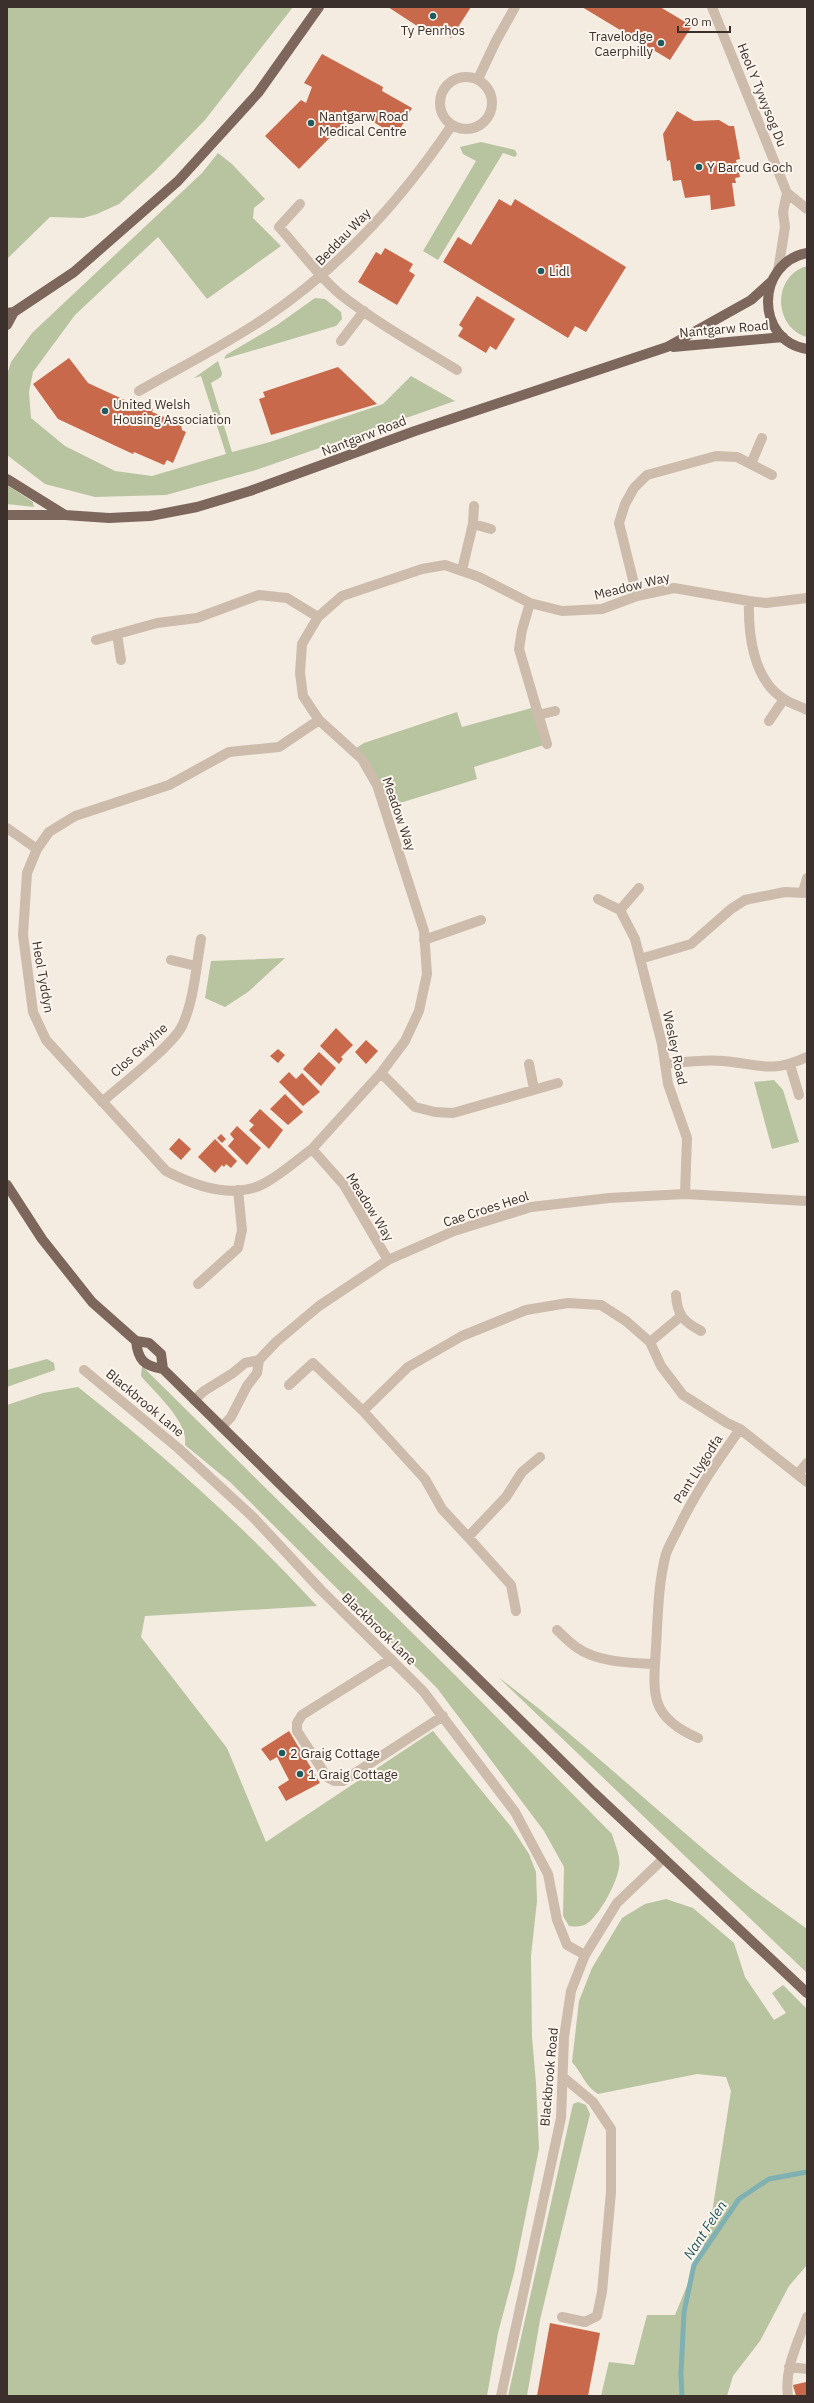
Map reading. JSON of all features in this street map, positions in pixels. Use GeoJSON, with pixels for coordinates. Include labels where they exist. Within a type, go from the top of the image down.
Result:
{"type":"FeatureCollection","features":[{"type":"Feature","properties":{"kind":"main road"},"geometry":{"type":"LineString","coordinates":[[7,325],[10,312],[74,272],[178,181],[258,93],[319,7]]}},
{"type":"Feature","properties":{"kind":"main road"},"geometry":{"type":"LineString","coordinates":[[806,351],[784,337],[770,319],[767,304],[769,288],[778,271],[786,262],[807,253]]}},
{"type":"Feature","properties":{"kind":"main road","name":"Nantgarw Road"},"geometry":{"type":"LineString","coordinates":[[667,348],[751,300],[772,281]]}},
{"type":"Feature","properties":{"kind":"main road","name":"Nantgarw Road"},"geometry":{"type":"LineString","coordinates":[[7,515],[65,515],[109,518],[150,516],[197,507],[306,472],[415,431],[559,382],[667,348],[784,337]]}},
{"type":"Feature","properties":{"kind":"main road","name":"Nantgarw Road"},"geometry":{"type":"LineString","coordinates":[[7,479],[65,515]]}},
{"type":"Feature","properties":{"kind":"main road"},"geometry":{"type":"LineString","coordinates":[[7,1185],[42,1239],[92,1302],[136,1341],[149,1343],[161,1354],[163,1369]]}},
{"type":"Feature","properties":{"kind":"main road"},"geometry":{"type":"LineString","coordinates":[[136,1341],[137,1354],[150,1366],[163,1369],[663,1859],[807,1993]]}},
{"type":"Feature","properties":{"kind":"street"},"geometry":{"type":"LineString","coordinates":[[478,79],[496,41],[515,7]]}},
{"type":"Feature","properties":{"kind":"street","name":"Heol Y Tywysog Du"},"geometry":{"type":"LineString","coordinates":[[712,7],[787,194]]}},
{"type":"Feature","properties":{"kind":"street"},"geometry":{"type":"LineString","coordinates":[[466,76],[478,79],[486,85],[492,98],[492,107],[489,117],[482,124],[469,129],[452,124],[442,113],[440,105],[443,89],[457,78],[466,76]]}},
{"type":"Feature","properties":{"kind":"street","name":"Beddau Way"},"geometry":{"type":"LineString","coordinates":[[452,124],[426,163],[387,211],[321,275],[340,294],[364,311],[457,370]]}},
{"type":"Feature","properties":{"kind":"street"},"geometry":{"type":"LineString","coordinates":[[778,271],[785,227],[782,212],[787,194],[807,209]]}},
{"type":"Feature","properties":{"kind":"street"},"geometry":{"type":"LineString","coordinates":[[139,391],[266,318],[321,275],[279,227],[300,204]]}},
{"type":"Feature","properties":{"kind":"street"},"geometry":{"type":"LineString","coordinates":[[341,341],[364,311]]}},
{"type":"Feature","properties":{"kind":"street"},"geometry":{"type":"LineString","coordinates":[[751,464],[762,438]]}},
{"type":"Feature","properties":{"kind":"street"},"geometry":{"type":"LineString","coordinates":[[637,596],[619,523],[624,504],[634,488],[647,476],[716,456],[737,457],[772,475]]}},
{"type":"Feature","properties":{"kind":"street"},"geometry":{"type":"LineString","coordinates":[[462,570],[473,524],[474,506]]}},
{"type":"Feature","properties":{"kind":"street"},"geometry":{"type":"LineString","coordinates":[[473,524],[491,529]]}},
{"type":"Feature","properties":{"kind":"street","name":"Meadow Way"},"geometry":{"type":"LineString","coordinates":[[388,1260],[344,1186],[312,1149],[381,1073],[405,1041],[419,1011],[427,974],[424,931],[377,785],[362,759],[319,720],[303,696],[300,673],[302,644],[318,617],[342,596],[415,572],[445,565],[479,576],[530,603],[562,610],[602,609],[637,596],[674,588],[749,601],[766,602],[807,598]]}},
{"type":"Feature","properties":{"kind":"street"},"geometry":{"type":"LineString","coordinates":[[96,640],[158,623],[197,618],[259,595],[287,598],[318,617]]}},
{"type":"Feature","properties":{"kind":"street"},"geometry":{"type":"LineString","coordinates":[[749,601],[748,629],[758,665],[767,682],[784,699],[807,710]]}},
{"type":"Feature","properties":{"kind":"street"},"geometry":{"type":"LineString","coordinates":[[530,603],[522,630],[519,649],[547,744]]}},
{"type":"Feature","properties":{"kind":"street"},"geometry":{"type":"LineString","coordinates":[[117,634],[121,660]]}},
{"type":"Feature","properties":{"kind":"street"},"geometry":{"type":"LineString","coordinates":[[769,721],[784,699]]}},
{"type":"Feature","properties":{"kind":"street"},"geometry":{"type":"LineString","coordinates":[[538,715],[555,711]]}},
{"type":"Feature","properties":{"kind":"street","name":"Heol Tyddyn"},"geometry":{"type":"LineString","coordinates":[[312,1149],[264,1184],[238,1190],[218,1190],[191,1184],[166,1171],[46,1040],[33,1012],[23,935],[27,873],[37,849],[50,832],[75,816],[169,785],[229,752],[279,747],[319,720]]}},
{"type":"Feature","properties":{"kind":"street"},"geometry":{"type":"LineString","coordinates":[[7,828],[37,849]]}},
{"type":"Feature","properties":{"kind":"street"},"geometry":{"type":"LineString","coordinates":[[640,959],[691,944],[731,909],[746,900],[766,894],[805,893],[807,878]]}},
{"type":"Feature","properties":{"kind":"street"},"geometry":{"type":"LineString","coordinates":[[598,899],[620,910],[639,888]]}},
{"type":"Feature","properties":{"kind":"street","name":"Wesley Road"},"geometry":{"type":"LineString","coordinates":[[620,910],[635,939],[662,1044],[668,1084],[687,1138],[685,1194]]}},
{"type":"Feature","properties":{"kind":"street"},"geometry":{"type":"LineString","coordinates":[[424,940],[481,920]]}},
{"type":"Feature","properties":{"kind":"street","name":"Clos Gwylne"},"geometry":{"type":"LineString","coordinates":[[102,1102],[171,1040],[182,1028],[187,1013],[201,939]]}},
{"type":"Feature","properties":{"kind":"street"},"geometry":{"type":"LineString","coordinates":[[171,960],[196,966]]}},
{"type":"Feature","properties":{"kind":"street"},"geometry":{"type":"LineString","coordinates":[[665,1064],[716,1061],[760,1068],[790,1065],[807,1057]]}},
{"type":"Feature","properties":{"kind":"street"},"geometry":{"type":"LineString","coordinates":[[529,1064],[534,1089]]}},
{"type":"Feature","properties":{"kind":"street"},"geometry":{"type":"LineString","coordinates":[[790,1065],[799,1095]]}},
{"type":"Feature","properties":{"kind":"street"},"geometry":{"type":"LineString","coordinates":[[381,1073],[415,1107],[435,1112],[453,1113],[558,1083]]}},
{"type":"Feature","properties":{"kind":"street"},"geometry":{"type":"LineString","coordinates":[[198,1284],[238,1248],[242,1230],[238,1190]]}},
{"type":"Feature","properties":{"kind":"street","name":"Cae Croes Heol"},"geometry":{"type":"LineString","coordinates":[[194,1400],[204,1391],[233,1373],[245,1363],[259,1360],[276,1342],[318,1306],[388,1260],[454,1231],[531,1207],[609,1198],[685,1194],[807,1202]]}},
{"type":"Feature","properties":{"kind":"street"},"geometry":{"type":"LineString","coordinates":[[676,1295],[680,1317],[688,1324],[701,1331]]}},
{"type":"Feature","properties":{"kind":"street"},"geometry":{"type":"LineString","coordinates":[[363,1411],[408,1367],[462,1336],[526,1310],[568,1303],[600,1305],[626,1321],[650,1342],[661,1366],[683,1395],[727,1423],[740,1429],[807,1482]]}},
{"type":"Feature","properties":{"kind":"street"},"geometry":{"type":"LineString","coordinates":[[650,1342],[680,1317]]}},
{"type":"Feature","properties":{"kind":"street","name":"Cae Croes Heol"},"geometry":{"type":"LineString","coordinates":[[222,1427],[231,1417],[247,1386],[257,1374],[259,1360]]}},
{"type":"Feature","properties":{"kind":"street"},"geometry":{"type":"LineString","coordinates":[[289,1386],[313,1363],[363,1411],[425,1478],[442,1509],[511,1586],[516,1611]]}},
{"type":"Feature","properties":{"kind":"street","name":"Blackbrook Lane"},"geometry":{"type":"LineString","coordinates":[[84,1370],[178,1448],[247,1512],[321,1590],[423,1691],[515,1812],[548,1874],[557,1920],[567,1945],[586,1955]]}},
{"type":"Feature","properties":{"kind":"street","name":"Pant Llygodfa"},"geometry":{"type":"LineString","coordinates":[[698,1738],[683,1732],[669,1721],[658,1704],[654,1687],[659,1587],[666,1552],[694,1496],[740,1429]]}},
{"type":"Feature","properties":{"kind":"street"},"geometry":{"type":"LineString","coordinates":[[468,1537],[506,1497],[522,1472],[540,1457]]}},
{"type":"Feature","properties":{"kind":"street"},"geometry":{"type":"LineString","coordinates":[[798,1474],[807,1464]]}},
{"type":"Feature","properties":{"kind":"street"},"geometry":{"type":"LineString","coordinates":[[557,1630],[577,1648],[593,1655],[625,1662],[655,1664]]}},
{"type":"Feature","properties":{"kind":"street"},"geometry":{"type":"LineString","coordinates":[[391,1659],[302,1715],[299,1720],[297,1731],[327,1777],[334,1781],[342,1781],[442,1716]]}},
{"type":"Feature","properties":{"kind":"street","name":"Blackbrook Road"},"geometry":{"type":"LineString","coordinates":[[501,2396],[561,2118],[564,2038],[571,1991],[586,1955],[617,1903],[663,1859]]}},
{"type":"Feature","properties":{"kind":"street"},"geometry":{"type":"LineString","coordinates":[[562,2318],[585,2322],[597,2316],[602,2292],[611,2192],[611,2129],[593,2102],[563,2077]]}},
{"type":"Feature","properties":{"kind":"street"},"geometry":{"type":"LineString","coordinates":[[788,2396],[786,2385],[789,2367],[807,2317]]}},
{"type":"Feature","properties":{"kind":"street"},"geometry":{"type":"LineString","coordinates":[[789,2367],[807,2369]]}},
{"type":"Feature","properties":{"kind":"green space"},"geometry":{"type":"Polygon","coordinates":[[[7,7],[293,7],[205,120],[155,171],[119,204],[97,214],[83,218],[50,217],[7,259],[7,7]]]}},
{"type":"Feature","properties":{"kind":"green space"},"geometry":{"type":"Polygon","coordinates":[[[481,142],[515,150],[517,154],[515,157],[503,153],[438,260],[423,251],[476,161],[463,154],[460,147],[481,142]]]}},
{"type":"Feature","properties":{"kind":"green space"},"geometry":{"type":"Polygon","coordinates":[[[218,153],[232,164],[265,199],[254,208],[253,218],[281,246],[207,299],[158,237],[75,315],[33,372],[29,392],[31,418],[65,446],[115,471],[152,476],[226,454],[201,376],[194,378],[218,361],[222,373],[221,377],[211,383],[232,452],[270,442],[383,404],[411,376],[455,401],[256,470],[166,495],[95,497],[45,484],[7,455],[7,375],[11,362],[32,333],[202,173],[218,153]]]}},
{"type":"Feature","properties":{"kind":"green space"},"geometry":{"type":"Polygon","coordinates":[[[807,266],[807,337],[796,331],[788,323],[783,313],[781,302],[783,290],[787,280],[796,272],[807,266]]]}},
{"type":"Feature","properties":{"kind":"green space"},"geometry":{"type":"Polygon","coordinates":[[[315,298],[325,299],[341,312],[342,319],[336,326],[224,359],[226,355],[277,325],[315,298]]]}},
{"type":"Feature","properties":{"kind":"green space"},"geometry":{"type":"Polygon","coordinates":[[[7,485],[33,502],[34,507],[7,504],[7,485]]]}},
{"type":"Feature","properties":{"kind":"green space"},"geometry":{"type":"Polygon","coordinates":[[[535,707],[547,744],[474,767],[477,779],[384,808],[353,750],[364,743],[457,712],[462,727],[535,707]]]}},
{"type":"Feature","properties":{"kind":"green space"},"geometry":{"type":"Polygon","coordinates":[[[285,958],[248,992],[225,1007],[205,998],[211,961],[285,958]]]}},
{"type":"Feature","properties":{"kind":"green space"},"geometry":{"type":"Polygon","coordinates":[[[774,1080],[783,1090],[799,1142],[772,1149],[754,1082],[774,1080]]]}},
{"type":"Feature","properties":{"kind":"green space"},"geometry":{"type":"Polygon","coordinates":[[[47,1359],[54,1363],[55,1370],[7,1387],[7,1370],[47,1359]]]}},
{"type":"Feature","properties":{"kind":"green space"},"geometry":{"type":"Polygon","coordinates":[[[142,1366],[455,1675],[612,1834],[619,1859],[618,1874],[612,1889],[603,1904],[589,1922],[580,1926],[569,1926],[563,1916],[564,1867],[544,1831],[437,1688],[230,1482],[185,1445],[185,1436],[182,1427],[170,1408],[141,1376],[142,1366]]]}},
{"type":"Feature","properties":{"kind":"green space"},"geometry":{"type":"Polygon","coordinates":[[[78,1387],[141,1438],[202,1492],[261,1547],[317,1606],[145,1616],[141,1637],[227,1748],[266,1842],[433,1731],[512,1828],[529,1854],[536,1872],[537,1901],[531,1956],[532,2037],[539,2149],[514,2273],[498,2333],[487,2396],[7,2396],[7,1405],[43,1393],[78,1387]]]}},
{"type":"Feature","properties":{"kind":"green space"},"geometry":{"type":"Polygon","coordinates":[[[498,1677],[589,1750],[737,1877],[807,1929],[807,1973],[498,1677]]]}},
{"type":"Feature","properties":{"kind":"green space"},"geometry":{"type":"Polygon","coordinates":[[[666,1899],[693,1908],[734,1943],[745,1977],[774,2020],[786,2013],[772,1993],[783,1985],[807,2009],[807,2265],[789,2286],[760,2341],[733,2376],[727,2396],[601,2396],[609,2362],[634,2365],[647,2315],[675,2315],[709,2232],[731,2091],[726,2077],[697,2074],[598,2094],[590,2087],[572,2062],[579,2001],[592,1968],[622,1918],[645,1904],[666,1899]]]}},
{"type":"Feature","properties":{"kind":"green space"},"geometry":{"type":"Polygon","coordinates":[[[578,2102],[586,2105],[590,2114],[540,2320],[527,2396],[508,2396],[573,2104],[578,2102]]]}},
{"type":"Feature","properties":{"kind":"building","name":"Ty Penrhos"},"geometry":{"type":"Polygon","coordinates":[[[388,7],[471,7],[451,38],[433,26],[428,33],[388,7]]]}},
{"type":"Feature","properties":{"kind":"building","name":"Travelodge Caerphilly"},"geometry":{"type":"Polygon","coordinates":[[[582,7],[660,7],[692,26],[670,60],[582,7]]]}},
{"type":"Feature","properties":{"kind":"building","name":"Nantgarw Road Medical Centre"},"geometry":{"type":"Polygon","coordinates":[[[322,54],[383,87],[382,91],[412,108],[396,136],[356,111],[299,169],[265,136],[301,100],[306,103],[312,87],[304,83],[322,54]]]}},
{"type":"Feature","properties":{"kind":"building"},"geometry":{"type":"Polygon","coordinates":[[[677,111],[694,121],[719,120],[729,126],[734,126],[740,159],[736,160],[740,177],[735,178],[736,183],[732,183],[735,206],[711,210],[710,195],[685,198],[681,180],[673,181],[670,160],[667,161],[663,134],[677,111]]]}},
{"type":"Feature","properties":{"kind":"building","name":"Lidl"},"geometry":{"type":"Polygon","coordinates":[[[499,199],[511,206],[515,199],[626,267],[586,332],[575,326],[568,338],[443,262],[458,237],[471,245],[499,199]]]}},
{"type":"Feature","properties":{"kind":"building"},"geometry":{"type":"Polygon","coordinates":[[[385,248],[413,264],[409,271],[415,275],[397,305],[358,282],[376,252],[381,255],[385,248]]]}},
{"type":"Feature","properties":{"kind":"building"},"geometry":{"type":"Polygon","coordinates":[[[477,296],[515,319],[496,350],[490,346],[486,353],[458,336],[463,328],[459,325],[477,296]]]}},
{"type":"Feature","properties":{"kind":"building"},"geometry":{"type":"Polygon","coordinates":[[[69,358],[88,383],[129,402],[131,399],[153,409],[152,412],[181,424],[182,430],[186,432],[173,463],[167,460],[164,465],[134,452],[133,454],[58,419],[33,384],[69,358]]]}},
{"type":"Feature","properties":{"kind":"building"},"geometry":{"type":"Polygon","coordinates":[[[338,367],[377,404],[271,435],[259,399],[265,397],[263,392],[338,367]]]}},
{"type":"Feature","properties":{"kind":"building"},"geometry":{"type":"Polygon","coordinates":[[[336,1028],[353,1045],[341,1057],[343,1059],[339,1064],[320,1046],[336,1028]]]}},
{"type":"Feature","properties":{"kind":"building"},"geometry":{"type":"Polygon","coordinates":[[[366,1040],[378,1051],[366,1064],[355,1052],[366,1040]]]}},
{"type":"Feature","properties":{"kind":"building"},"geometry":{"type":"Polygon","coordinates":[[[278,1049],[285,1055],[278,1063],[270,1056],[278,1049]]]}},
{"type":"Feature","properties":{"kind":"building"},"geometry":{"type":"Polygon","coordinates":[[[319,1052],[336,1068],[321,1086],[303,1069],[319,1052]]]}},
{"type":"Feature","properties":{"kind":"building"},"geometry":{"type":"Polygon","coordinates":[[[289,1072],[296,1079],[302,1073],[320,1092],[303,1106],[279,1082],[289,1072]]]}},
{"type":"Feature","properties":{"kind":"building"},"geometry":{"type":"Polygon","coordinates":[[[285,1094],[303,1112],[288,1125],[270,1109],[285,1094]]]}},
{"type":"Feature","properties":{"kind":"building"},"geometry":{"type":"Polygon","coordinates":[[[260,1109],[283,1130],[269,1149],[249,1130],[254,1125],[249,1121],[260,1109]]]}},
{"type":"Feature","properties":{"kind":"building"},"geometry":{"type":"Polygon","coordinates":[[[237,1126],[261,1148],[247,1165],[228,1146],[234,1139],[230,1134],[237,1126]]]}},
{"type":"Feature","properties":{"kind":"building"},"geometry":{"type":"Polygon","coordinates":[[[221,1134],[226,1139],[222,1143],[217,1138],[221,1134]]]}},
{"type":"Feature","properties":{"kind":"building"},"geometry":{"type":"Polygon","coordinates":[[[179,1138],[191,1149],[181,1160],[169,1149],[179,1138]]]}},
{"type":"Feature","properties":{"kind":"building"},"geometry":{"type":"Polygon","coordinates":[[[215,1139],[237,1161],[231,1168],[226,1164],[224,1167],[222,1165],[215,1173],[198,1157],[215,1139]]]}},
{"type":"Feature","properties":{"kind":"building"},"geometry":{"type":"Polygon","coordinates":[[[289,1731],[320,1783],[286,1801],[278,1787],[289,1780],[277,1757],[270,1761],[261,1749],[289,1731]]]}},
{"type":"Feature","properties":{"kind":"building"},"geometry":{"type":"Polygon","coordinates":[[[550,2323],[600,2333],[588,2396],[537,2396],[550,2323]]]}},
{"type":"Feature","properties":{"kind":"building"},"geometry":{"type":"Polygon","coordinates":[[[806,2382],[807,2396],[796,2396],[793,2385],[806,2382]]]}},
{"type":"Feature","properties":{"kind":"waterway","name":"Nant Felen"},"geometry":{"type":"LineString","coordinates":[[682,2396],[681,2374],[684,2312],[694,2265],[739,2199],[769,2179],[807,2172]]}},
{"type":"Feature","properties":{"kind":"place","name":"Ty Penrhos"},"geometry":{"type":"Point","coordinates":[433,16]}},
{"type":"Feature","properties":{"kind":"place","name":"Travelodge Caerphilly"},"geometry":{"type":"Point","coordinates":[661,43]}},
{"type":"Feature","properties":{"kind":"place","name":"Nantgarw Road Medical Centre"},"geometry":{"type":"Point","coordinates":[311,123]}},
{"type":"Feature","properties":{"kind":"place","name":"Y Barcud Goch"},"geometry":{"type":"Point","coordinates":[699,167]}},
{"type":"Feature","properties":{"kind":"place","name":"Lidl"},"geometry":{"type":"Point","coordinates":[541,271]}},
{"type":"Feature","properties":{"kind":"place","name":"United Welsh Housing Association"},"geometry":{"type":"Point","coordinates":[105,411]}},
{"type":"Feature","properties":{"kind":"place","name":"2 Graig Cottage"},"geometry":{"type":"Point","coordinates":[282,1753]}},
{"type":"Feature","properties":{"kind":"place","name":"1 Graig Cottage"},"geometry":{"type":"Point","coordinates":[300,1774]}}]}
